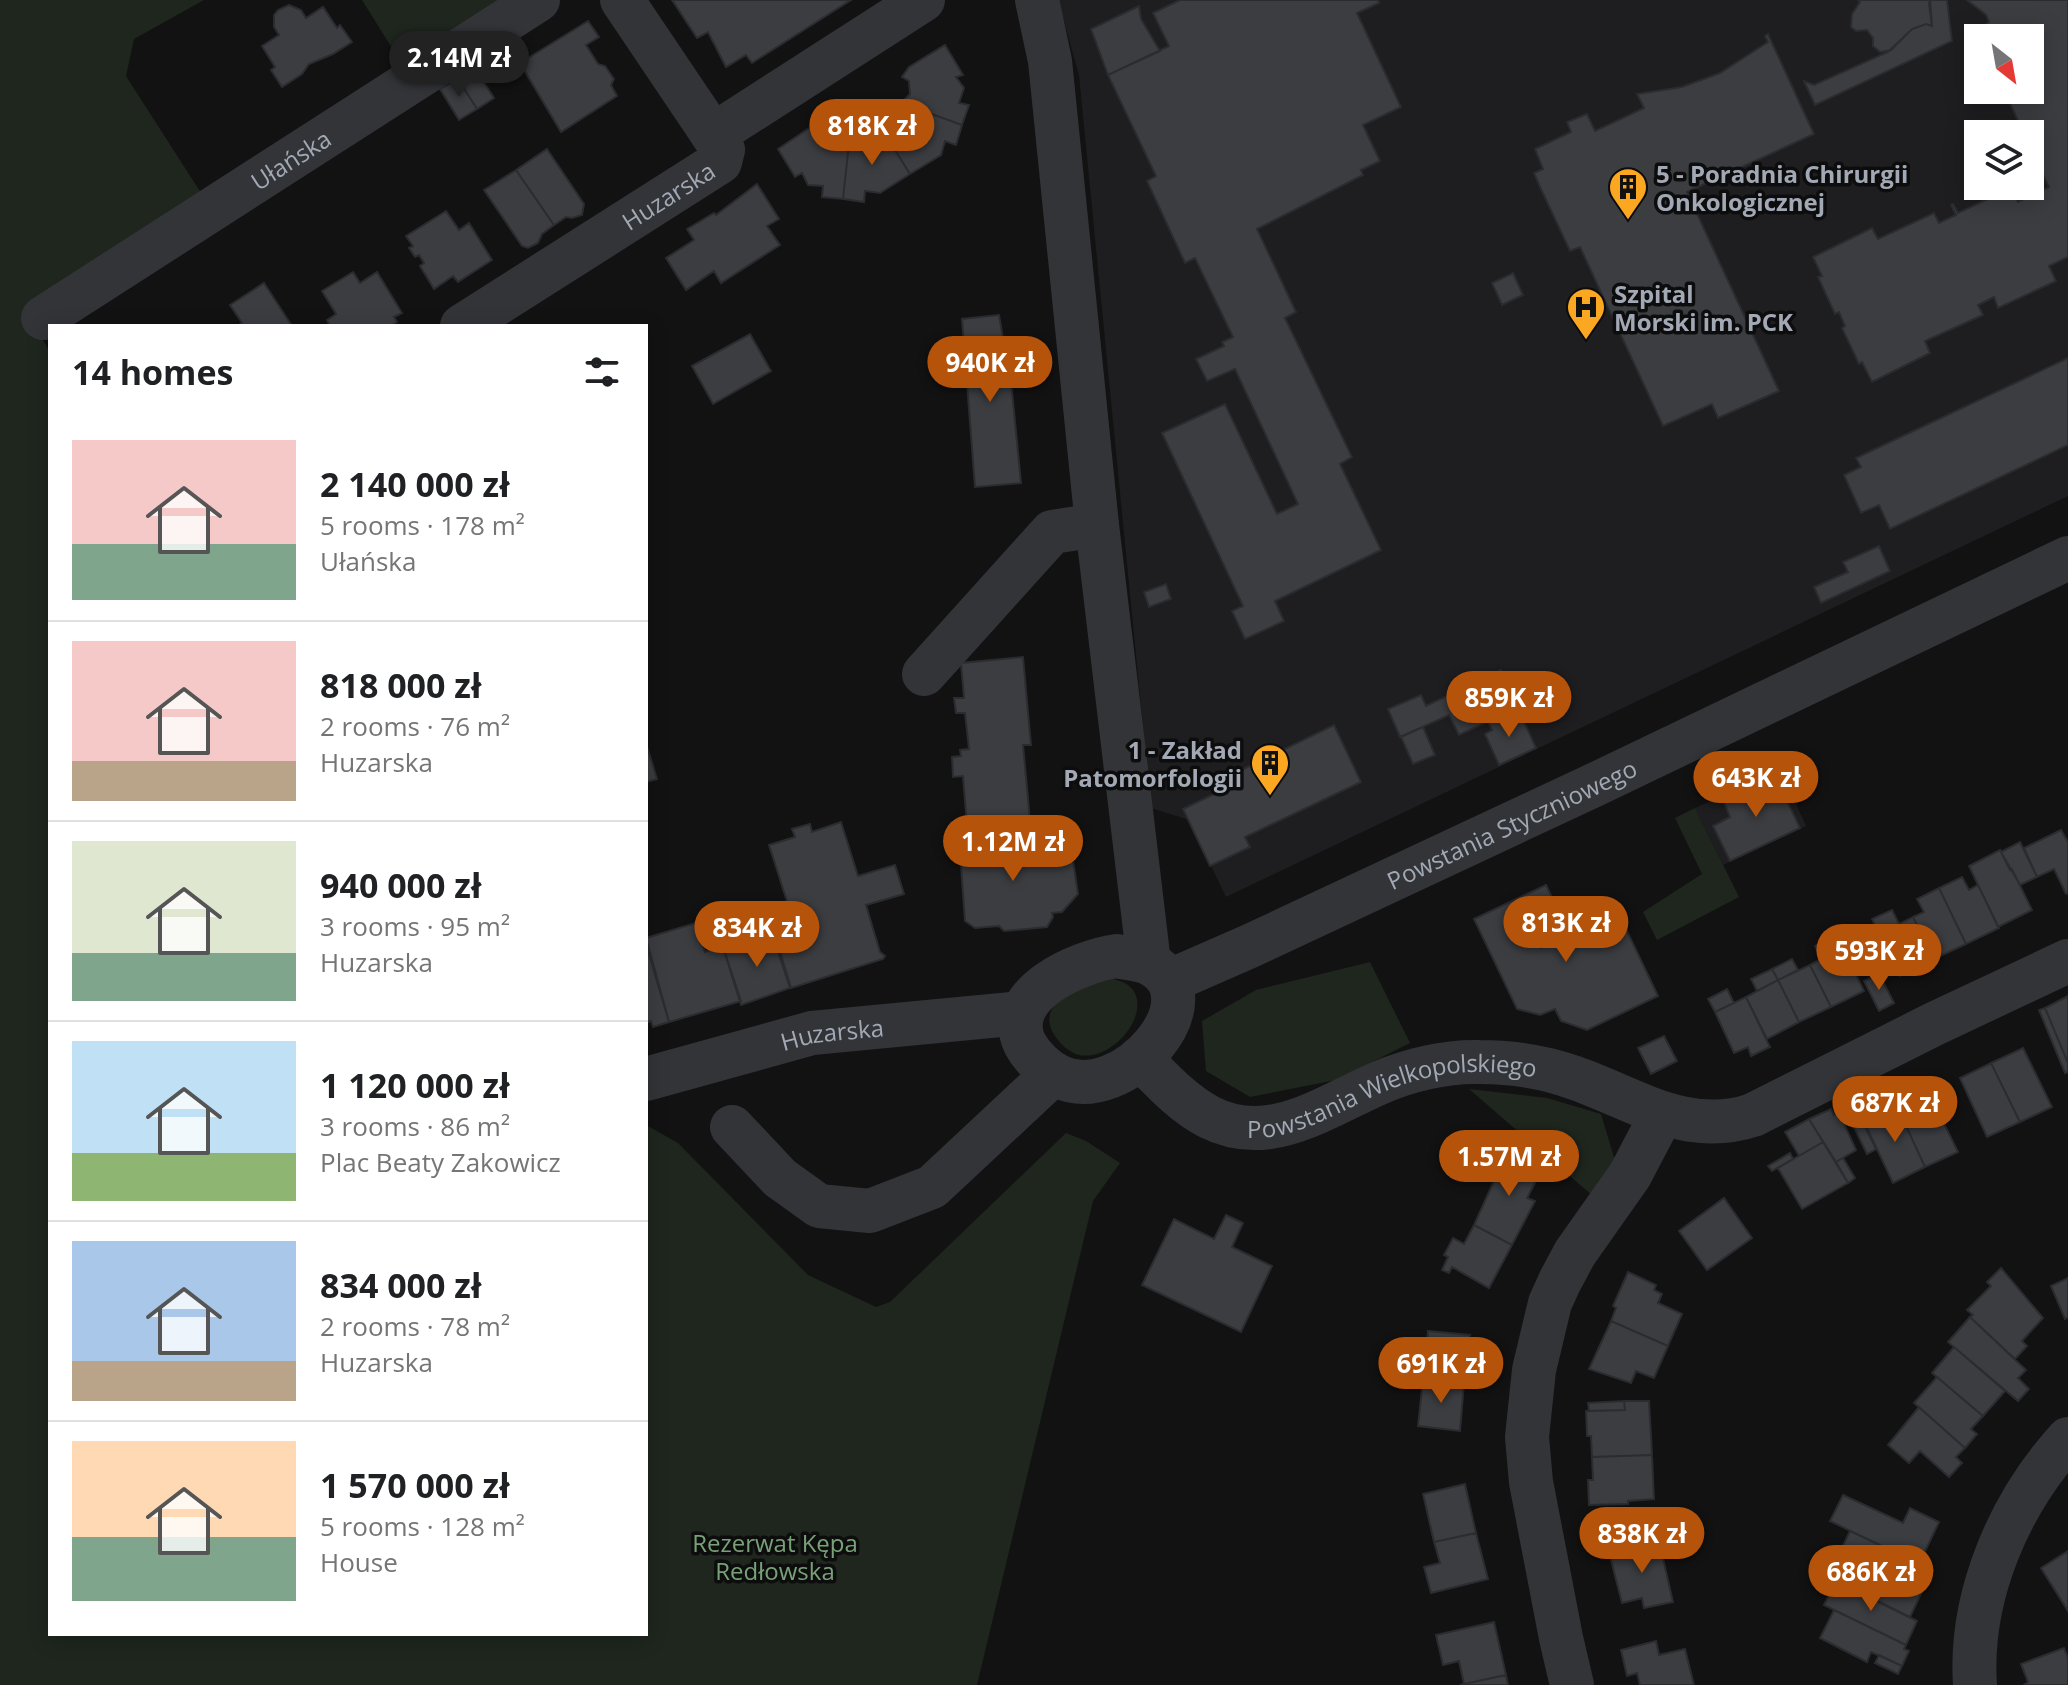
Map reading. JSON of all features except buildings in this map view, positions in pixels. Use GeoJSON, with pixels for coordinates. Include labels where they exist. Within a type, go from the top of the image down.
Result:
{"type":"FeatureCollection","features":[{"type":"Feature","properties":{"kind":"street"},"geometry":{"type":"LineString","coordinates":[[622,0],[713,135]]}},
{"type":"Feature","properties":{"kind":"street","name":"Huzarska"},"geometry":{"type":"LineString","coordinates":[[465,324],[720,162],[723,150],[713,135],[923,0]]}},
{"type":"Feature","properties":{"kind":"street"},"geometry":{"type":"LineString","coordinates":[[1037,0],[1050,61],[1097,525],[1160,972],[1175,999],[1170,1019],[1157,1039],[1140,1058],[1113,1077],[1096,1081],[1067,1080],[1053,1074],[1030,1052],[1023,1039],[1022,1013],[1033,997],[1048,984],[1082,964],[1117,956],[1160,972]]}},
{"type":"Feature","properties":{"kind":"street","name":"Ułańska"},"geometry":{"type":"LineString","coordinates":[[43,318],[528,11]]}},
{"type":"Feature","properties":{"kind":"street"},"geometry":{"type":"LineString","coordinates":[[924,674],[1052,532],[1097,525]]}},
{"type":"Feature","properties":{"kind":"street","name":"Powstania Styczniowego"},"geometry":{"type":"LineString","coordinates":[[1160,972],[1250,946],[2068,558]]}},
{"type":"Feature","properties":{"kind":"street","name":"Powstania Wielkopolskiego"},"geometry":{"type":"LineString","coordinates":[[1140,1058],[1196,1109],[1224,1124],[1242,1129],[1296,1122],[1382,1082],[1433,1068],[1479,1062],[1531,1067],[1572,1076],[1662,1114],[1707,1123],[1725,1123],[1753,1115],[2068,961]]}},
{"type":"Feature","properties":{"kind":"street","name":"Huzarska"},"geometry":{"type":"LineString","coordinates":[[648,1078],[812,1033],[1022,1013]]}},
{"type":"Feature","properties":{"kind":"street"},"geometry":{"type":"LineString","coordinates":[[732,1127],[780,1178],[819,1206],[870,1211],[932,1187],[1053,1074]]}},
{"type":"Feature","properties":{"kind":"street"},"geometry":{"type":"LineString","coordinates":[[1572,1685],[1531,1482],[1527,1437],[1534,1370],[1550,1303],[1560,1281],[1575,1253],[1630,1175],[1662,1114]]}},
{"type":"Feature","properties":{"kind":"street"},"geometry":{"type":"LineString","coordinates":[[1975,1685],[1980,1618],[1992,1568],[2028,1488],[2068,1439]]}},
{"type":"Feature","properties":{"kind":"shaded area","name":"Szpital Morski im. PCK"},"geometry":{"type":"Polygon","coordinates":[[[1058,0],[2068,0],[2068,496],[1226,897],[1189,820],[1151,808],[1079,75],[1058,0]]]}},
{"type":"Feature","properties":{"kind":"shaded area"},"geometry":{"type":"Polygon","coordinates":[[[1781,770],[1806,826],[1723,865],[1695,808],[1781,770]]]}},
{"type":"Feature","properties":{"kind":"green space","name":"Rezerwat Kępa Redłowska"},"geometry":{"type":"Polygon","coordinates":[[[0,0],[204,0],[134,39],[126,76],[203,196],[26,311],[48,349],[48,1636],[648,1636],[648,1126],[678,1143],[808,1275],[876,1307],[890,1302],[1066,1133],[1086,1141],[1120,1163],[1093,1201],[977,1685],[0,1685],[0,0]]]}},
{"type":"Feature","properties":{"kind":"green space"},"geometry":{"type":"Polygon","coordinates":[[[362,0],[517,0],[405,69],[362,0]]]}},
{"type":"Feature","properties":{"kind":"green space"},"geometry":{"type":"Polygon","coordinates":[[[1695,808],[1739,897],[1657,940],[1643,912],[1702,874],[1675,818],[1695,808]]]}},
{"type":"Feature","properties":{"kind":"green space"},"geometry":{"type":"Polygon","coordinates":[[[1370,962],[1410,1043],[1336,1080],[1250,1097],[1206,1071],[1202,1021],[1256,990],[1370,962]]]}},
{"type":"Feature","properties":{"kind":"green space"},"geometry":{"type":"Polygon","coordinates":[[[1113,979],[1129,986],[1136,997],[1137,1010],[1132,1024],[1110,1048],[1095,1054],[1072,1052],[1055,1036],[1050,1013],[1056,1004],[1077,989],[1113,979]]]}},
{"type":"Feature","properties":{"kind":"green space"},"geometry":{"type":"Polygon","coordinates":[[[1469,1089],[1547,1098],[1601,1114],[1616,1164],[1593,1196],[1469,1089]]]}},
{"type":"Feature","properties":{"kind":"place","name":"5 - Poradnia Chirurgii Onkologicznej"},"geometry":{"type":"Point","coordinates":[1628,221]}},
{"type":"Feature","properties":{"kind":"place","name":"Szpital Morski im. PCK"},"geometry":{"type":"Point","coordinates":[1586,341]}},
{"type":"Feature","properties":{"kind":"place","name":"1 - Zakład Patomorfologii"},"geometry":{"type":"Point","coordinates":[1270,797]}}]}
